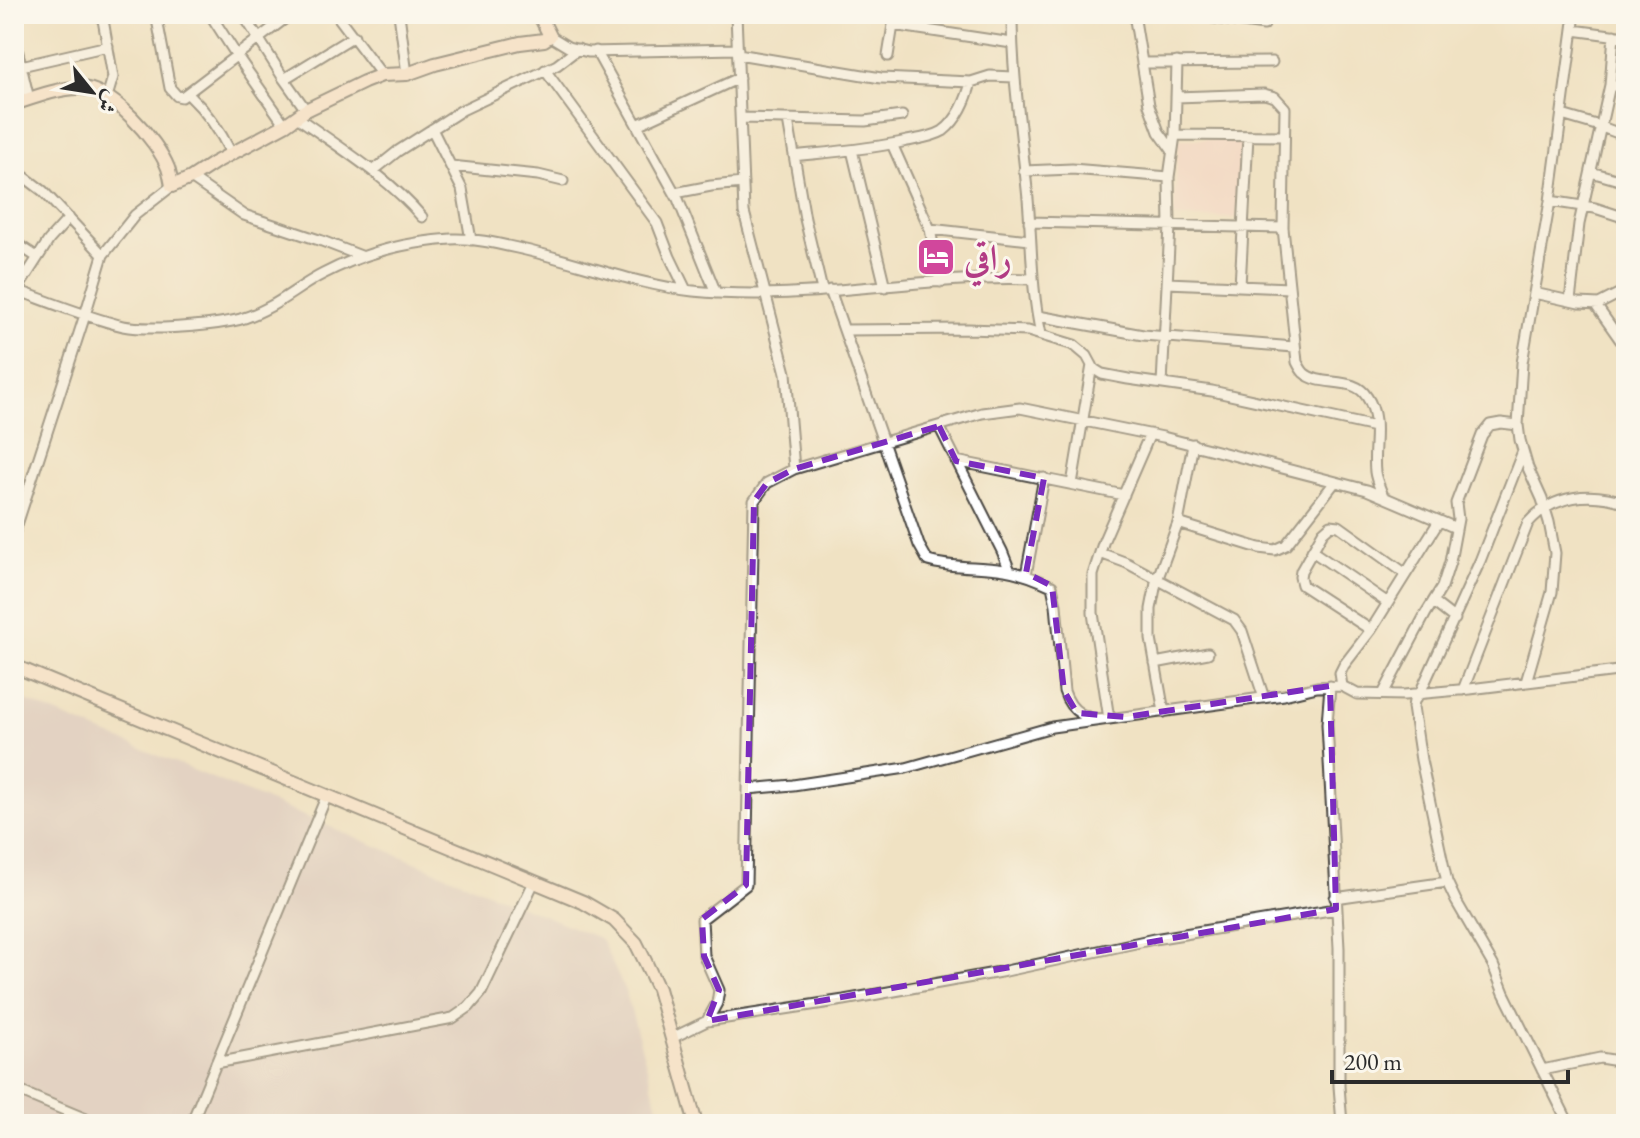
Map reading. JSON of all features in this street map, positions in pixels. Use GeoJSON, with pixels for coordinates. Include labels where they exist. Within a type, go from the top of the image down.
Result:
{"type":"FeatureCollection","features":[{"type":"Feature","properties":{"kind":"street"},"geometry":{"type":"LineString","coordinates":[[102,14],[113,77],[107,97]]}},
{"type":"Feature","properties":{"kind":"street"},"geometry":{"type":"LineString","coordinates":[[156,14],[170,88],[182,97],[291,14]]}},
{"type":"Feature","properties":{"kind":"street"},"geometry":{"type":"LineString","coordinates":[[210,14],[237,56],[296,117],[373,171],[422,217]]}},
{"type":"Feature","properties":{"kind":"street"},"geometry":{"type":"LineString","coordinates":[[243,14],[284,79],[296,117]]}},
{"type":"Feature","properties":{"kind":"street"},"geometry":{"type":"LineString","coordinates":[[336,14],[382,75]]}},
{"type":"Feature","properties":{"kind":"street"},"geometry":{"type":"LineString","coordinates":[[399,14],[407,74]]}},
{"type":"Feature","properties":{"kind":"street"},"geometry":{"type":"LineString","coordinates":[[539,14],[550,36],[578,49],[738,51],[881,78],[971,82],[990,76],[1014,77]]}},
{"type":"Feature","properties":{"kind":"street"},"geometry":{"type":"LineString","coordinates":[[736,14],[744,212],[786,373],[794,469]]}},
{"type":"Feature","properties":{"kind":"street"},"geometry":{"type":"LineString","coordinates":[[888,56],[892,14]]}},
{"type":"Feature","properties":{"kind":"street"},"geometry":{"type":"LineString","coordinates":[[1012,14],[1014,77],[1032,279],[1041,334]]}},
{"type":"Feature","properties":{"kind":"street"},"geometry":{"type":"LineString","coordinates":[[1134,14],[1149,105],[1159,132],[1172,150]]}},
{"type":"Feature","properties":{"kind":"street"},"geometry":{"type":"LineString","coordinates":[[1186,14],[1264,25]]}},
{"type":"Feature","properties":{"kind":"street"},"geometry":{"type":"LineString","coordinates":[[1526,682],[1552,592],[1555,553],[1545,507],[1528,468],[1518,425],[1522,363],[1550,201],[1575,14]]}},
{"type":"Feature","properties":{"kind":"street"},"geometry":{"type":"LineString","coordinates":[[893,25],[1012,43]]}},
{"type":"Feature","properties":{"kind":"street"},"geometry":{"type":"LineString","coordinates":[[1573,30],[1626,37]]}},
{"type":"Feature","properties":{"kind":"street"},"geometry":{"type":"LineString","coordinates":[[1570,301],[1579,224],[1610,85],[1614,35]]}},
{"type":"Feature","properties":{"kind":"street"},"geometry":{"type":"LineString","coordinates":[[14,36],[29,99]]}},
{"type":"Feature","properties":{"kind":"street"},"geometry":{"type":"LineString","coordinates":[[284,79],[354,36]]}},
{"type":"Feature","properties":{"kind":"street"},"geometry":{"type":"LineString","coordinates":[[14,534],[103,255],[135,215],[172,186],[296,117],[382,75],[407,74],[435,64],[544,40],[550,36]]}},
{"type":"Feature","properties":{"kind":"street"},"geometry":{"type":"LineString","coordinates":[[21,66],[108,46]]}},
{"type":"Feature","properties":{"kind":"street"},"geometry":{"type":"LineString","coordinates":[[373,171],[462,110],[557,65],[578,49]]}},
{"type":"Feature","properties":{"kind":"street"},"geometry":{"type":"LineString","coordinates":[[596,51],[675,193],[716,293]]}},
{"type":"Feature","properties":{"kind":"street"},"geometry":{"type":"LineString","coordinates":[[1162,384],[1170,226],[1169,177],[1175,135],[1177,62]]}},
{"type":"Feature","properties":{"kind":"street"},"geometry":{"type":"LineString","coordinates":[[1142,63],[1272,62]]}},
{"type":"Feature","properties":{"kind":"street"},"geometry":{"type":"LineString","coordinates":[[545,70],[657,223],[686,290]]}},
{"type":"Feature","properties":{"kind":"street"},"geometry":{"type":"LineString","coordinates":[[637,125],[739,78]]}},
{"type":"Feature","properties":{"kind":"street"},"geometry":{"type":"LineString","coordinates":[[794,156],[892,144],[942,131],[967,99],[971,82]]}},
{"type":"Feature","properties":{"kind":"street"},"geometry":{"type":"LineString","coordinates":[[1610,85],[1626,87]]}},
{"type":"Feature","properties":{"kind":"street"},"geometry":{"type":"LineString","coordinates":[[14,104],[40,95],[82,88],[107,97],[141,128],[161,154],[172,186]]}},
{"type":"Feature","properties":{"kind":"street"},"geometry":{"type":"LineString","coordinates":[[188,94],[205,110],[231,153]]}},
{"type":"Feature","properties":{"kind":"street"},"geometry":{"type":"LineString","coordinates":[[1176,97],[1264,94],[1275,97],[1285,108],[1283,228],[1297,362],[1304,373],[1314,378],[1357,387],[1366,394],[1375,418],[1375,471],[1383,496]]}},
{"type":"Feature","properties":{"kind":"street"},"geometry":{"type":"LineString","coordinates":[[1562,115],[1626,136]]}},
{"type":"Feature","properties":{"kind":"street"},"geometry":{"type":"LineString","coordinates":[[741,118],[865,121],[902,116]]}},
{"type":"Feature","properties":{"kind":"street"},"geometry":{"type":"LineString","coordinates":[[788,120],[805,219],[826,290],[844,330],[919,545],[928,561],[948,566],[1010,571],[1052,586],[1067,701],[1077,713],[1087,718],[1109,719]]}},
{"type":"Feature","properties":{"kind":"street"},"geometry":{"type":"LineString","coordinates":[[432,129],[462,189],[471,240]]}},
{"type":"Feature","properties":{"kind":"street"},"geometry":{"type":"LineString","coordinates":[[1175,135],[1284,136]]}},
{"type":"Feature","properties":{"kind":"street"},"geometry":{"type":"LineString","coordinates":[[1240,286],[1248,136]]}},
{"type":"Feature","properties":{"kind":"street"},"geometry":{"type":"LineString","coordinates":[[892,144],[930,229],[940,282]]}},
{"type":"Feature","properties":{"kind":"street"},"geometry":{"type":"LineString","coordinates":[[852,150],[885,287]]}},
{"type":"Feature","properties":{"kind":"street"},"geometry":{"type":"LineString","coordinates":[[451,166],[538,175],[563,181]]}},
{"type":"Feature","properties":{"kind":"street"},"geometry":{"type":"LineString","coordinates":[[14,169],[29,179],[103,255]]}},
{"type":"Feature","properties":{"kind":"street"},"geometry":{"type":"LineString","coordinates":[[1024,171],[1072,169],[1169,177]]}},
{"type":"Feature","properties":{"kind":"street"},"geometry":{"type":"LineString","coordinates":[[1591,172],[1626,182]]}},
{"type":"Feature","properties":{"kind":"street"},"geometry":{"type":"LineString","coordinates":[[191,178],[244,215],[361,256]]}},
{"type":"Feature","properties":{"kind":"street"},"geometry":{"type":"LineString","coordinates":[[675,193],[743,183]]}},
{"type":"Feature","properties":{"kind":"street"},"geometry":{"type":"LineString","coordinates":[[1550,201],[1583,205],[1626,218]]}},
{"type":"Feature","properties":{"kind":"street"},"geometry":{"type":"LineString","coordinates":[[69,218],[49,240],[15,290],[85,315],[139,327],[165,328],[234,321],[271,306],[321,274],[361,256],[407,244],[452,239],[481,240],[536,252],[647,284],[716,293],[766,295],[989,278],[1032,279]]}},
{"type":"Feature","properties":{"kind":"street"},"geometry":{"type":"LineString","coordinates":[[1029,222],[1283,228]]}},
{"type":"Feature","properties":{"kind":"street"},"geometry":{"type":"LineString","coordinates":[[930,229],[1030,240]]}},
{"type":"Feature","properties":{"kind":"street"},"geometry":{"type":"LineString","coordinates":[[14,242],[37,257]]}},
{"type":"Feature","properties":{"kind":"street"},"geometry":{"type":"LineString","coordinates":[[1167,283],[1289,288]]}},
{"type":"Feature","properties":{"kind":"street"},"geometry":{"type":"LineString","coordinates":[[1534,293],[1599,304],[1626,290]]}},
{"type":"Feature","properties":{"kind":"street"},"geometry":{"type":"LineString","coordinates":[[1595,304],[1626,348]]}},
{"type":"Feature","properties":{"kind":"street"},"geometry":{"type":"LineString","coordinates":[[1038,316],[1143,335],[1294,347]]}},
{"type":"Feature","properties":{"kind":"street"},"geometry":{"type":"LineString","coordinates":[[844,330],[1028,331],[1074,345],[1102,374],[1212,391],[1375,427]]}},
{"type":"Feature","properties":{"kind":"street"},"geometry":{"type":"LineString","coordinates":[[1072,484],[1092,365]]}},
{"type":"Feature","properties":{"kind":"street"},"geometry":{"type":"LineString","coordinates":[[707,1021],[717,1003],[719,990],[704,956],[702,919],[746,885],[754,501],[767,483],[794,469],[883,442],[982,413],[1020,408],[1193,444],[1335,482],[1383,496],[1456,528]]}},
{"type":"Feature","properties":{"kind":"street"},"geometry":{"type":"LineString","coordinates":[[1383,694],[1442,587],[1458,519],[1456,503],[1475,448],[1490,425],[1518,425]]}},
{"type":"Feature","properties":{"kind":"street"},"geometry":{"type":"LineString","coordinates":[[939,426],[1010,571]]}},
{"type":"Feature","properties":{"kind":"street"},"geometry":{"type":"LineString","coordinates":[[1109,719],[1093,613],[1093,575],[1150,434]]}},
{"type":"Feature","properties":{"kind":"street"},"geometry":{"type":"LineString","coordinates":[[1164,712],[1151,639],[1151,609],[1178,523],[1193,444]]}},
{"type":"Feature","properties":{"kind":"street"},"geometry":{"type":"LineString","coordinates":[[1523,451],[1480,561],[1413,707],[1447,882],[1493,965],[1569,1124]]}},
{"type":"Feature","properties":{"kind":"street"},"geometry":{"type":"LineString","coordinates":[[956,461],[1124,495]]}},
{"type":"Feature","properties":{"kind":"street"},"geometry":{"type":"LineString","coordinates":[[1026,575],[1044,478]]}},
{"type":"Feature","properties":{"kind":"street"},"geometry":{"type":"LineString","coordinates":[[1178,523],[1275,550],[1286,545],[1335,482]]}},
{"type":"Feature","properties":{"kind":"street"},"geometry":{"type":"LineString","coordinates":[[1463,690],[1528,523],[1545,507],[1562,500],[1589,496],[1626,503]]}},
{"type":"Feature","properties":{"kind":"street"},"geometry":{"type":"LineString","coordinates":[[1342,686],[1340,673],[1371,630],[1439,521]]}},
{"type":"Feature","properties":{"kind":"street"},"geometry":{"type":"LineString","coordinates":[[1371,630],[1302,585],[1301,571],[1323,532],[1331,525],[1339,526],[1406,574]]}},
{"type":"Feature","properties":{"kind":"street"},"geometry":{"type":"LineString","coordinates":[[1312,551],[1388,603]]}},
{"type":"Feature","properties":{"kind":"street"},"geometry":{"type":"LineString","coordinates":[[1100,553],[1127,563],[1234,620],[1242,631],[1264,698]]}},
{"type":"Feature","properties":{"kind":"street"},"geometry":{"type":"LineString","coordinates":[[1433,602],[1455,619]]}},
{"type":"Feature","properties":{"kind":"street"},"geometry":{"type":"LineString","coordinates":[[1155,663],[1208,653]]}},
{"type":"Feature","properties":{"kind":"street"},"geometry":{"type":"LineString","coordinates":[[14,666],[600,911],[625,930],[636,943],[658,989],[696,1124]]}},
{"type":"Feature","properties":{"kind":"street"},"geometry":{"type":"LineString","coordinates":[[748,789],[906,768],[1052,727],[1330,686],[1342,686],[1357,694],[1420,693],[1626,670]]}},
{"type":"Feature","properties":{"kind":"street"},"geometry":{"type":"LineString","coordinates":[[1330,686],[1327,724],[1339,948],[1342,1124]]}},
{"type":"Feature","properties":{"kind":"street"},"geometry":{"type":"LineString","coordinates":[[191,1124],[327,795]]}},
{"type":"Feature","properties":{"kind":"street"},"geometry":{"type":"LineString","coordinates":[[216,1063],[453,1018],[469,1007],[481,993],[534,882]]}},
{"type":"Feature","properties":{"kind":"street"},"geometry":{"type":"LineString","coordinates":[[672,1038],[707,1021],[1006,971],[1447,882]]}},
{"type":"Feature","properties":{"kind":"street"},"geometry":{"type":"LineString","coordinates":[[1542,1070],[1600,1058],[1626,1065]]}},
{"type":"Feature","properties":{"kind":"street"},"geometry":{"type":"LineString","coordinates":[[14,1089],[76,1120],[98,1124]]}},
{"type":"Feature","properties":{"kind":"highlighted area"},"geometry":{"type":"Polygon","coordinates":[[[939,426],[956,461],[1044,478],[1026,573],[1052,586],[1064,691],[1077,713],[1126,717],[1330,686],[1336,909],[707,1021],[719,990],[704,956],[702,919],[746,885],[754,501],[767,483],[794,469],[939,426]]]}},
{"type":"Feature","properties":{"kind":"shaded area"},"geometry":{"type":"Polygon","coordinates":[[[1178,139],[1243,139],[1237,218],[1174,218],[1178,139]]]}},
{"type":"Feature","properties":{"kind":"shaded area"},"geometry":{"type":"Polygon","coordinates":[[[14,696],[601,939],[626,993],[663,1124],[14,1124],[14,696]]]}},
{"type":"Feature","properties":{"kind":"place","name":"راقي"},"geometry":{"type":"Point","coordinates":[936,257]}}]}
